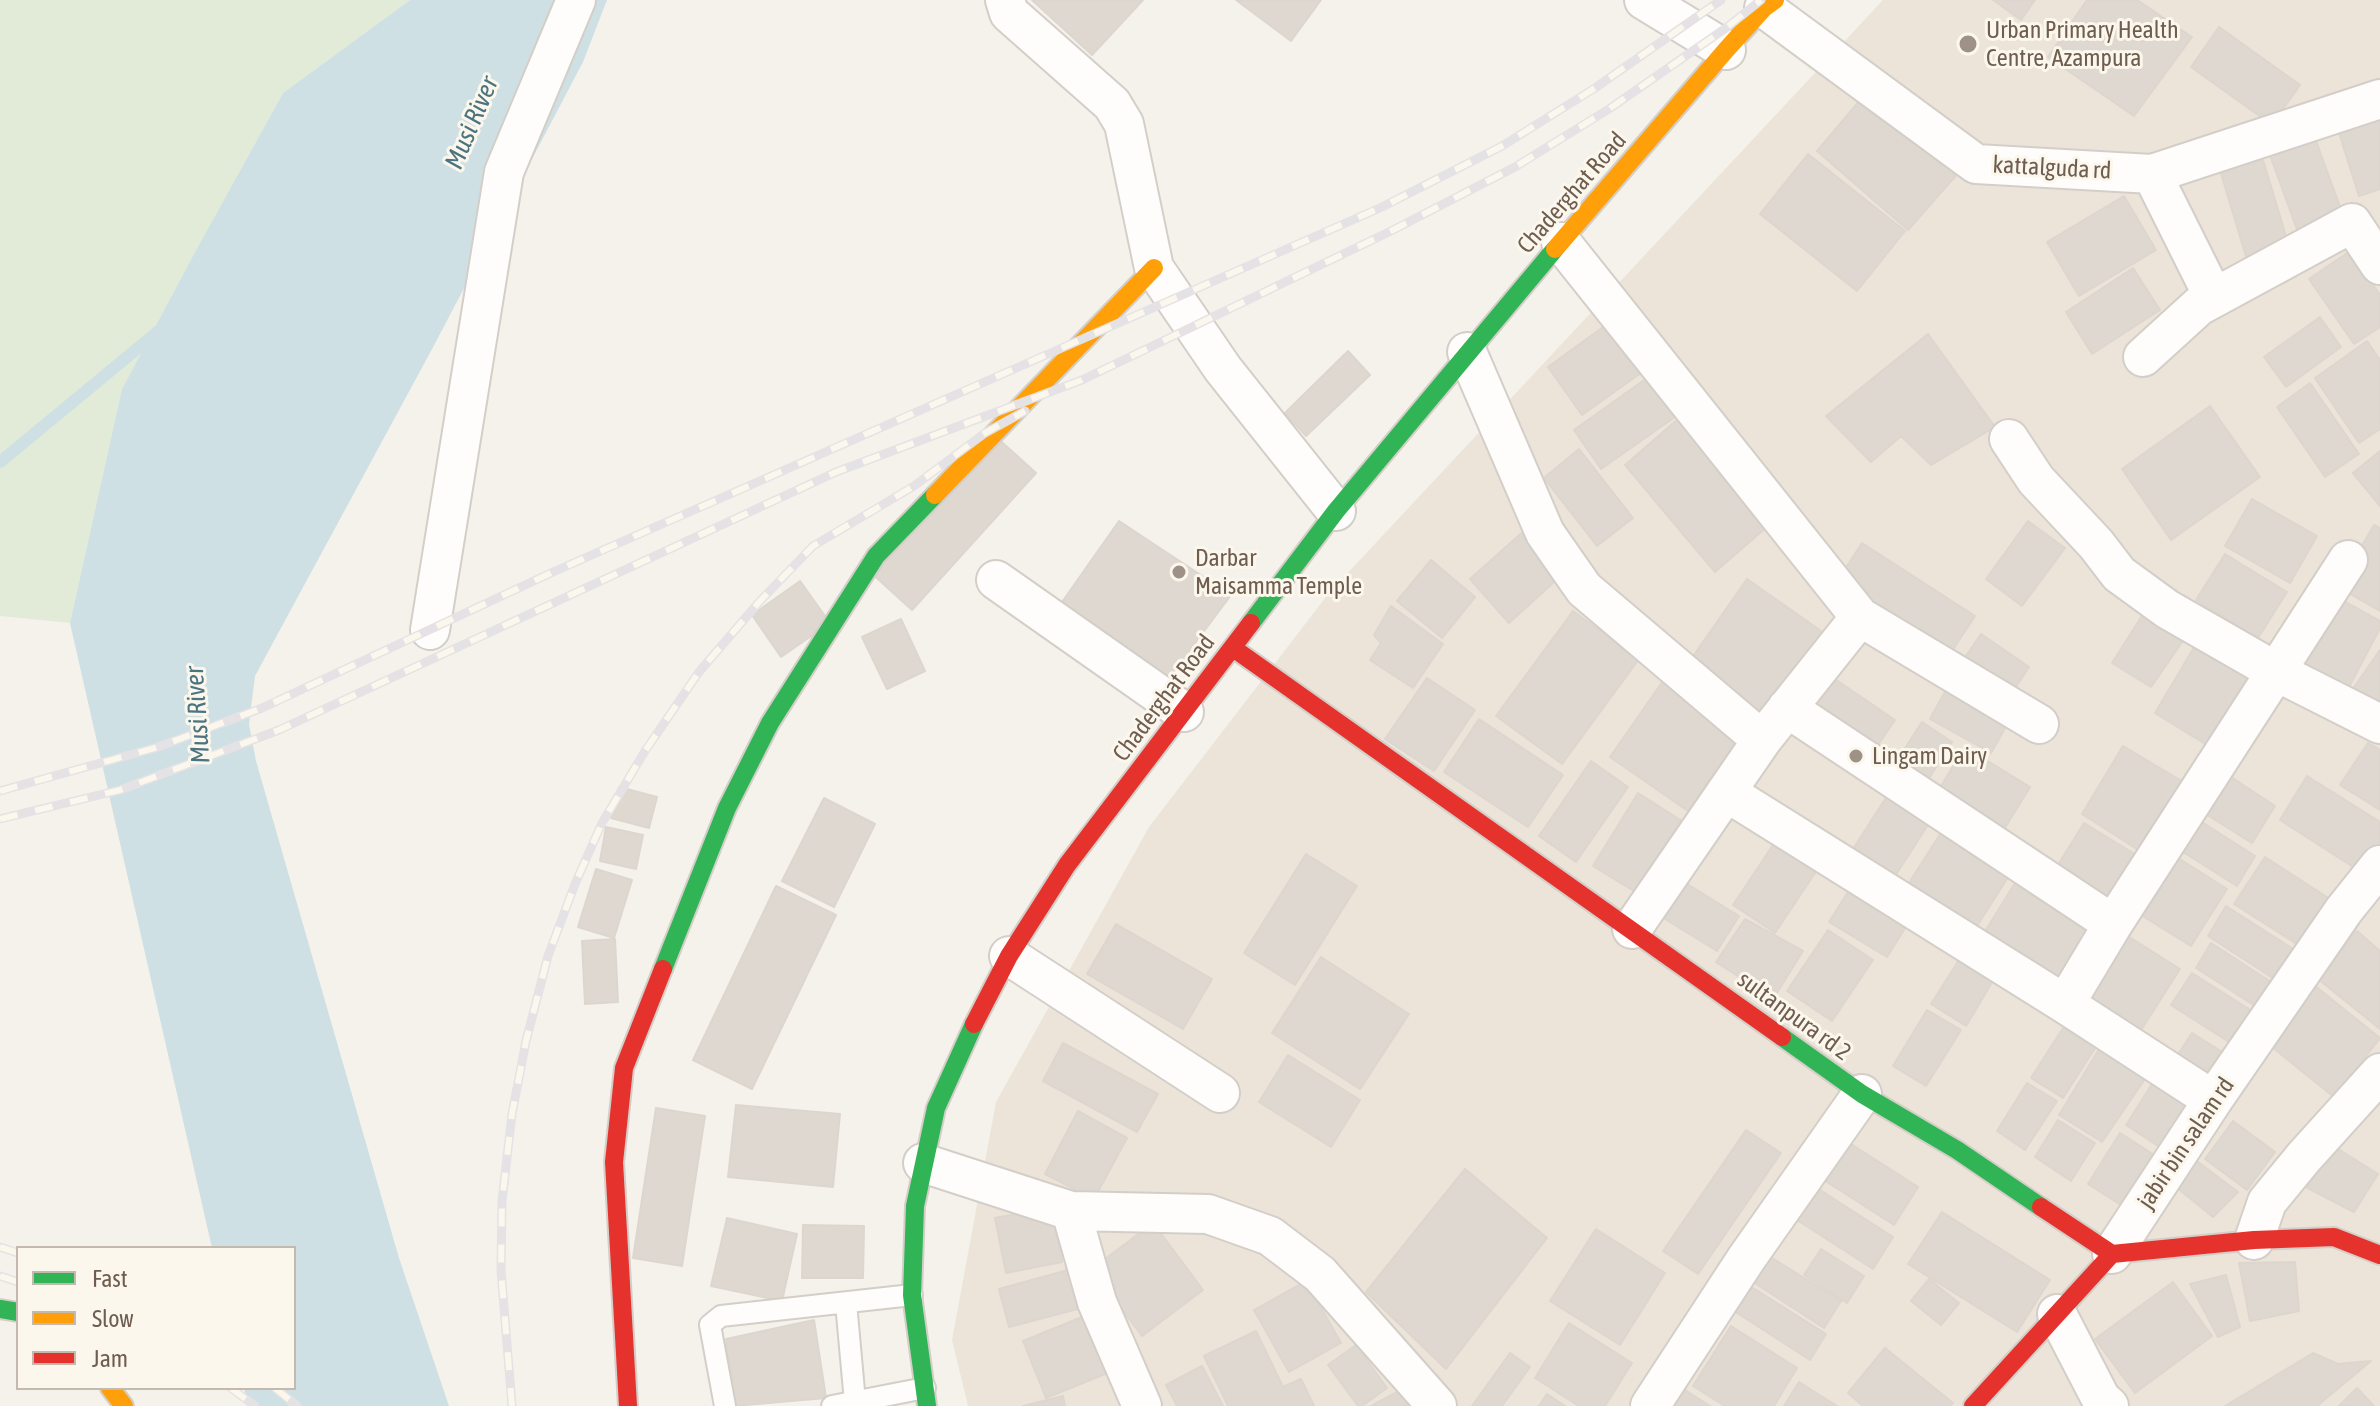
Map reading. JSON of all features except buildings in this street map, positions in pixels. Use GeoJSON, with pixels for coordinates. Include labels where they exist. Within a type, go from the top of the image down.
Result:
{"type":"FeatureCollection","features":[{"type":"Feature","properties":{"kind":"street"},"geometry":{"type":"LineString","coordinates":[[430,630],[504,172],[576,0]]}},
{"type":"Feature","properties":{"kind":"street"},"geometry":{"type":"LineString","coordinates":[[1005,0],[1009,13],[1112,104],[1124,124],[1154,268],[1223,369],[1336,511]]}},
{"type":"Feature","properties":{"kind":"street"},"geometry":{"type":"LineString","coordinates":[[1644,0],[1726,50]]}},
{"type":"Feature","properties":{"kind":"street","name":"Chaderghat Road"},"geometry":{"type":"LineString","coordinates":[[926,1397],[912,1295],[915,1206],[923,1163],[936,1108],[963,1044],[1009,956],[1067,865],[1336,511],[1467,352],[1769,3]]}},
{"type":"Feature","properties":{"kind":"street","name":"kattalguda rd"},"geometry":{"type":"LineString","coordinates":[[1769,3],[1976,164],[2152,174],[2380,99]]}},
{"type":"Feature","properties":{"kind":"street"},"geometry":{"type":"LineString","coordinates":[[2152,174],[2214,298]]}},
{"type":"Feature","properties":{"kind":"street"},"geometry":{"type":"LineString","coordinates":[[2143,357],[2199,306],[2352,223],[2380,265]]}},
{"type":"Feature","properties":{"kind":"street"},"geometry":{"type":"LineString","coordinates":[[1561,242],[1860,617],[2039,724]]}},
{"type":"Feature","properties":{"kind":"street"},"geometry":{"type":"LineString","coordinates":[[628,1406],[614,1162],[624,1068],[727,808],[770,723],[876,556],[1154,268]]}},
{"type":"Feature","properties":{"kind":"street"},"geometry":{"type":"LineString","coordinates":[[1467,352],[1545,533],[1584,589],[1762,740]]}},
{"type":"Feature","properties":{"kind":"street"},"geometry":{"type":"LineString","coordinates":[[2009,439],[2036,480],[2096,544],[2119,574],[2167,609],[2275,671],[2380,724]]}},
{"type":"Feature","properties":{"kind":"street"},"geometry":{"type":"LineString","coordinates":[[2065,1004],[2113,924],[2348,560]]}},
{"type":"Feature","properties":{"kind":"street"},"geometry":{"type":"LineString","coordinates":[[996,580],[1184,712]]}},
{"type":"Feature","properties":{"kind":"street"},"geometry":{"type":"LineString","coordinates":[[1632,929],[1762,740],[1860,617]]}},
{"type":"Feature","properties":{"kind":"street","name":"sultanpura rd 2"},"geometry":{"type":"LineString","coordinates":[[1233,648],[1862,1094],[1957,1150],[2112,1254]]}},
{"type":"Feature","properties":{"kind":"street"},"geometry":{"type":"LineString","coordinates":[[1787,708],[2113,924]]}},
{"type":"Feature","properties":{"kind":"street"},"geometry":{"type":"LineString","coordinates":[[1726,792],[2213,1100]]}},
{"type":"Feature","properties":{"kind":"street","name":"jabir bin salam rd"},"geometry":{"type":"LineString","coordinates":[[1973,1406],[2112,1254],[2213,1100],[2344,910],[2380,865]]}},
{"type":"Feature","properties":{"kind":"street"},"geometry":{"type":"LineString","coordinates":[[1009,956],[1220,1093]]}},
{"type":"Feature","properties":{"kind":"street"},"geometry":{"type":"LineString","coordinates":[[2254,1240],[2267,1202],[2380,1073]]}},
{"type":"Feature","properties":{"kind":"street"},"geometry":{"type":"LineString","coordinates":[[1650,1406],[1746,1259],[1862,1094]]}},
{"type":"Feature","properties":{"kind":"street"},"geometry":{"type":"LineString","coordinates":[[923,1163],[1071,1211],[1208,1214],[1270,1236],[1320,1274],[1437,1406]]}},
{"type":"Feature","properties":{"kind":"street"},"geometry":{"type":"LineString","coordinates":[[1071,1211],[1097,1302],[1142,1406]]}},
{"type":"Feature","properties":{"kind":"street"},"geometry":{"type":"LineString","coordinates":[[2112,1254],[2254,1240],[2334,1237],[2380,1255]]}},
{"type":"Feature","properties":{"kind":"street"},"geometry":{"type":"LineString","coordinates":[[2057,1314],[2101,1399],[2109,1406]]}},
{"type":"Feature","properties":{"kind":"street"},"geometry":{"type":"LineString","coordinates":[[112,1390],[124,1406]]}},
{"type":"Feature","properties":{"kind":"lane"},"geometry":{"type":"LineString","coordinates":[[725,1406],[710,1325],[721,1316],[912,1295]]}},
{"type":"Feature","properties":{"kind":"lane"},"geometry":{"type":"LineString","coordinates":[[846,1303],[855,1402]]}},
{"type":"Feature","properties":{"kind":"lane"},"geometry":{"type":"LineString","coordinates":[[832,1406],[926,1397]]}},
{"type":"Feature","properties":{"kind":"shaded area"},"geometry":{"type":"Polygon","coordinates":[[[1883,0],[2380,0],[2380,1406],[968,1406],[952,1340],[996,1102],[1149,827],[1329,593],[1883,0]]]}},
{"type":"Feature","properties":{"kind":"green space"},"geometry":{"type":"Polygon","coordinates":[[[0,0],[410,0],[283,93],[195,252],[122,389],[70,623],[0,616],[0,0]]]}},
{"type":"Feature","properties":{"kind":"water","name":"Musi River"},"geometry":{"type":"Polygon","coordinates":[[[410,0],[607,0],[583,62],[255,676],[249,724],[256,761],[399,1258],[449,1406],[248,1406],[244,1390],[296,1390],[296,1246],[212,1246],[70,623],[122,389],[283,93],[410,0]]]}},
{"type":"Feature","properties":{"kind":"waterway"},"geometry":{"type":"LineString","coordinates":[[0,462],[161,329]]}},
{"type":"Feature","properties":{"kind":"railway"},"geometry":{"type":"LineString","coordinates":[[0,791],[158,747],[262,708],[553,572],[1382,207],[1502,146],[1595,88],[1721,0]]}},
{"type":"Feature","properties":{"kind":"railway"},"geometry":{"type":"LineString","coordinates":[[0,819],[120,790],[279,730],[836,472],[1082,380],[1393,230],[1515,167],[1609,109],[1761,0]]}},
{"type":"Feature","properties":{"kind":"railway"},"geometry":{"type":"LineString","coordinates":[[512,1406],[501,1270],[502,1201],[512,1114],[526,1041],[548,956],[602,823],[645,751],[699,672],[760,601],[813,546],[914,486],[985,433],[1025,411]]}},
{"type":"Feature","properties":{"kind":"railway"},"geometry":{"type":"LineString","coordinates":[[0,1247],[16,1252]]}},
{"type":"Feature","properties":{"kind":"railway"},"geometry":{"type":"LineString","coordinates":[[0,1276],[16,1281]]}},
{"type":"Feature","properties":{"kind":"railway"},"geometry":{"type":"LineString","coordinates":[[234,1390],[255,1406]]}},
{"type":"Feature","properties":{"kind":"railway"},"geometry":{"type":"LineString","coordinates":[[277,1390],[297,1406]]}},
{"type":"Feature","properties":{"kind":"traffic: fast"},"geometry":{"type":"LineString","coordinates":[[1251,623],[1336,511],[1555,249]]}},
{"type":"Feature","properties":{"kind":"traffic: fast"},"geometry":{"type":"LineString","coordinates":[[663,969],[727,808],[770,723],[876,556],[935,495]]}},
{"type":"Feature","properties":{"kind":"traffic: fast"},"geometry":{"type":"LineString","coordinates":[[927,1406],[912,1295],[915,1206],[936,1108],[974,1024]]}},
{"type":"Feature","properties":{"kind":"traffic: fast"},"geometry":{"type":"LineString","coordinates":[[1782,1037],[1862,1094],[1957,1150],[2041,1207]]}},
{"type":"Feature","properties":{"kind":"traffic: fast"},"geometry":{"type":"LineString","coordinates":[[0,1309],[16,1312]]}},
{"type":"Feature","properties":{"kind":"traffic: slow"},"geometry":{"type":"LineString","coordinates":[[1555,249],[1726,50],[1775,0]]}},
{"type":"Feature","properties":{"kind":"traffic: slow"},"geometry":{"type":"LineString","coordinates":[[935,495],[1154,268]]}},
{"type":"Feature","properties":{"kind":"traffic: slow"},"geometry":{"type":"LineString","coordinates":[[112,1390],[124,1406]]}},
{"type":"Feature","properties":{"kind":"traffic: jam"},"geometry":{"type":"LineString","coordinates":[[974,1024],[1009,956],[1067,865],[1251,623]]}},
{"type":"Feature","properties":{"kind":"traffic: jam"},"geometry":{"type":"LineString","coordinates":[[1233,648],[1782,1037]]}},
{"type":"Feature","properties":{"kind":"traffic: jam"},"geometry":{"type":"LineString","coordinates":[[628,1406],[614,1162],[624,1068],[663,969]]}},
{"type":"Feature","properties":{"kind":"traffic: jam"},"geometry":{"type":"LineString","coordinates":[[2041,1207],[2112,1254],[2254,1240],[2334,1237],[2380,1255]]}},
{"type":"Feature","properties":{"kind":"traffic: jam"},"geometry":{"type":"LineString","coordinates":[[1973,1406],[2112,1254]]}},
{"type":"Feature","properties":{"kind":"place","name":"Urban Primary Health Centre, Azampura"},"geometry":{"type":"Point","coordinates":[1968,44]}},
{"type":"Feature","properties":{"kind":"place","name":"Darbar Maisamma Temple"},"geometry":{"type":"Point","coordinates":[1179,572]}},
{"type":"Feature","properties":{"kind":"place","name":"Lingam Dairy"},"geometry":{"type":"Point","coordinates":[1856,756]}}]}
